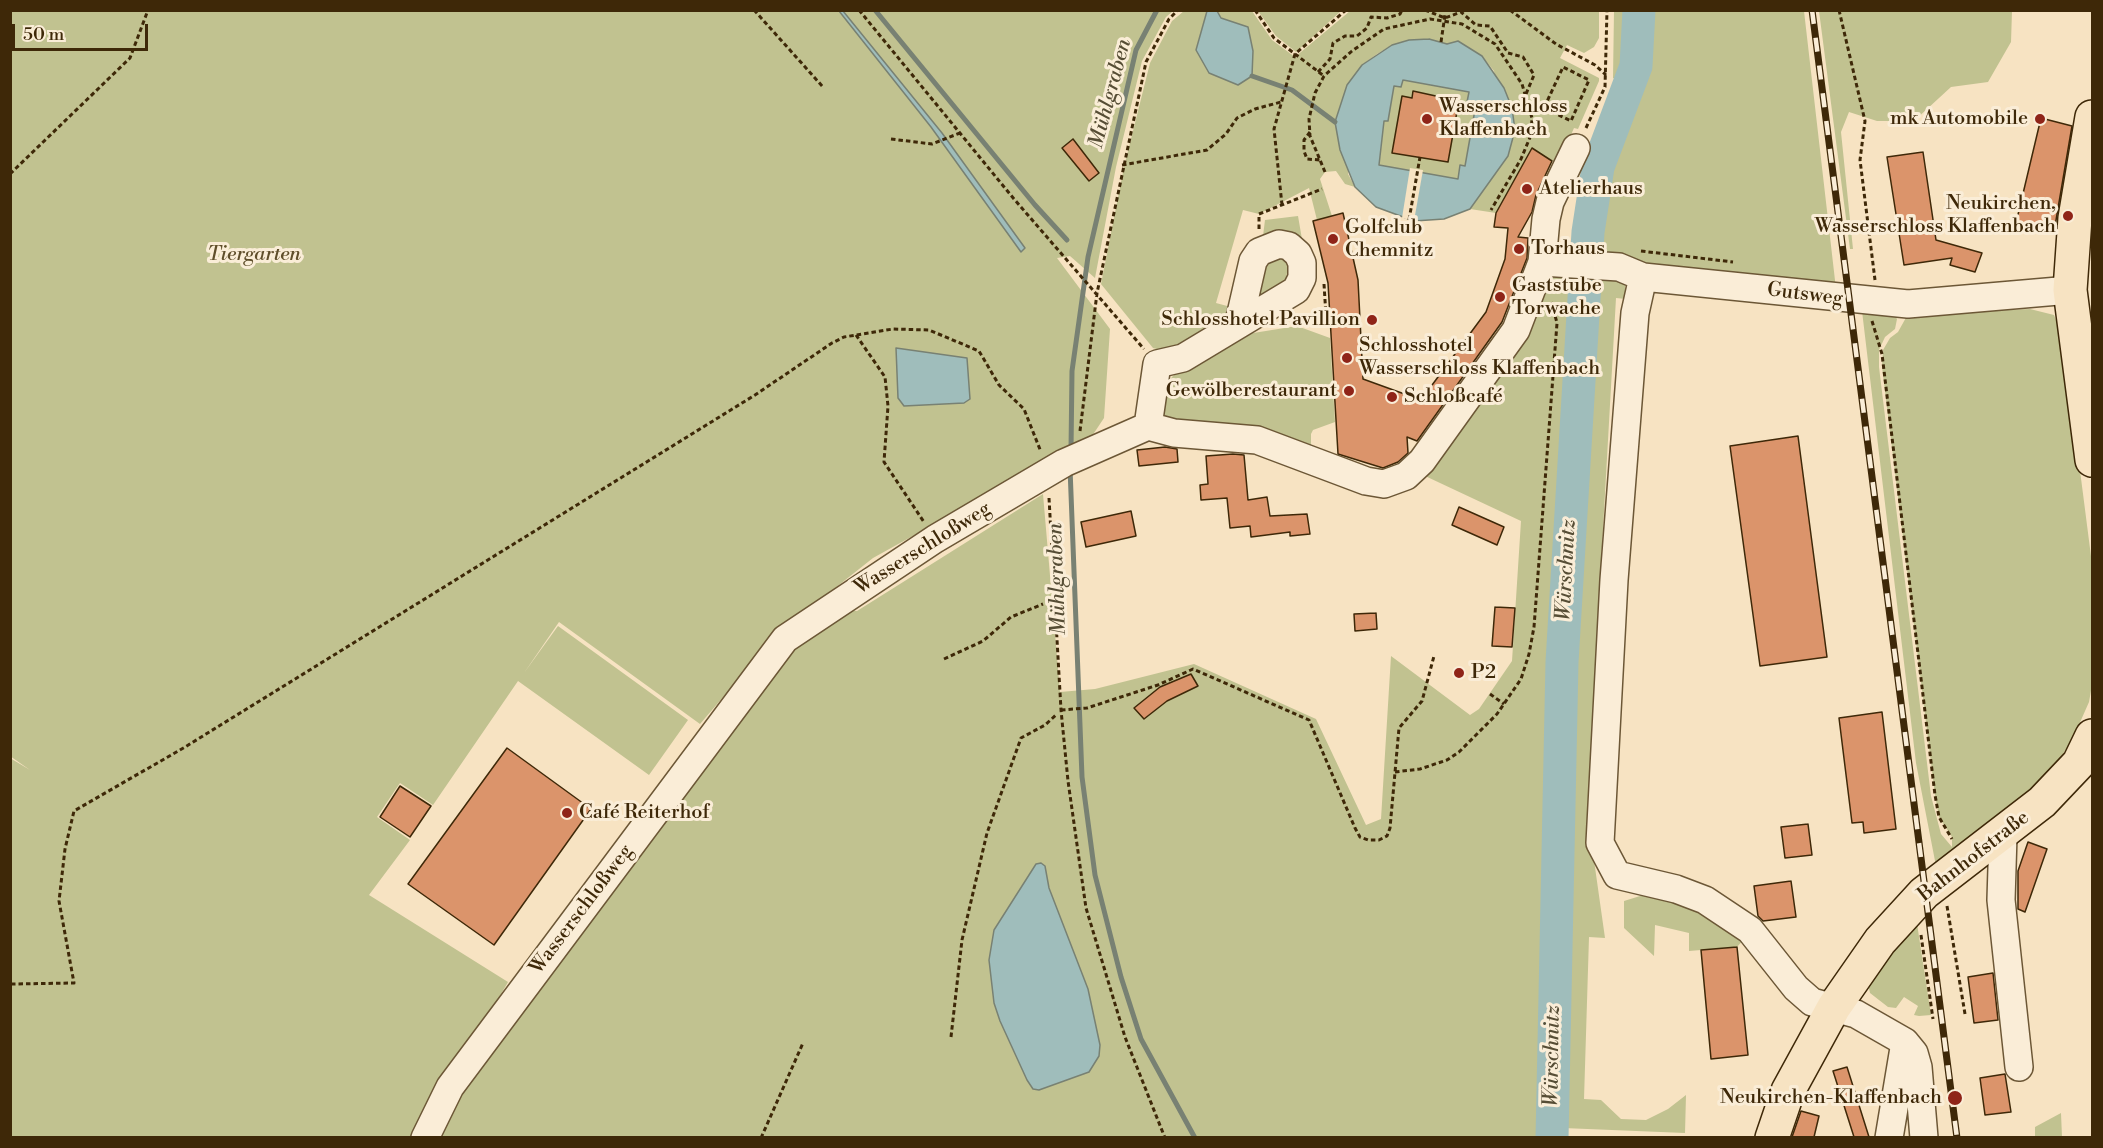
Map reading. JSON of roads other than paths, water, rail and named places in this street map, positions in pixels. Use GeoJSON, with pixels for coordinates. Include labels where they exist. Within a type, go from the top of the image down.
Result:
{"type":"FeatureCollection","features":[{"type":"Feature","properties":{"kind":"main road"},"geometry":{"type":"LineString","coordinates":[[2092,117],[2084,217],[2070,290],[2092,460]]}},
{"type":"Feature","properties":{"kind":"main road","name":"Bahnhofstraße"},"geometry":{"type":"LineString","coordinates":[[1772,1137],[1788,1090],[1834,1008],[1880,941],[1916,901],[1974,854],[2003,835],[2042,802],[2079,763],[2092,736]]}},
{"type":"Feature","properties":{"kind":"street"},"geometry":{"type":"LineString","coordinates":[[1239,322],[1253,261],[1259,252],[1268,246],[1289,246],[1298,254],[1302,278],[1296,290],[1239,322],[1183,358],[1157,364],[1148,426],[1174,433],[1257,440],[1366,481],[1384,484],[1406,476],[1422,461],[1516,330],[1546,267],[1545,219],[1550,202],[1576,148]]}},
{"type":"Feature","properties":{"kind":"street","name":"Gutsweg"},"geometry":{"type":"LineString","coordinates":[[1546,267],[1631,272],[1872,302],[1908,304],[2070,290]]}},
{"type":"Feature","properties":{"kind":"street"},"geometry":{"type":"LineString","coordinates":[[1631,272],[1636,300],[1615,568],[1600,843],[1617,875],[1676,889],[1705,900],[1750,930],[1796,988],[1812,1002],[1856,1014],[1905,1042],[1914,1053],[1918,1067],[1924,1137]]}},
{"type":"Feature","properties":{"kind":"street","name":"Wasserschloßweg"},"geometry":{"type":"LineString","coordinates":[[425,1137],[450,1087],[786,639],[935,538],[1063,465],[1148,426]]}},
{"type":"Feature","properties":{"kind":"street"},"geometry":{"type":"LineString","coordinates":[[2003,835],[2001,900],[2019,1067]]}},
{"type":"Feature","properties":{"kind":"street"},"geometry":{"type":"LineString","coordinates":[[1889,1137],[1905,1042]]}},
{"type":"Feature","properties":{"kind":"water"},"geometry":{"type":"Polygon","coordinates":[[[839,11],[843,11],[942,133],[1025,248],[1021,252],[931,127],[839,11]]]}},
{"type":"Feature","properties":{"kind":"water"},"geometry":{"type":"Polygon","coordinates":[[[1207,11],[1217,11],[1221,18],[1248,27],[1253,51],[1252,76],[1238,85],[1209,73],[1196,50],[1207,11]]]}},
{"type":"Feature","properties":{"kind":"water"},"geometry":{"type":"Polygon","coordinates":[[[1429,39],[1447,44],[1458,41],[1482,56],[1504,88],[1512,108],[1515,130],[1508,156],[1470,209],[1444,219],[1414,221],[1376,207],[1355,187],[1340,150],[1335,122],[1347,85],[1362,65],[1392,45],[1409,40],[1429,39]],[[1403,80],[1401,87],[1394,86],[1388,121],[1384,121],[1379,165],[1458,179],[1460,165],[1465,166],[1476,104],[1467,102],[1469,92],[1403,80]]]}},
{"type":"Feature","properties":{"kind":"water"},"geometry":{"type":"Polygon","coordinates":[[[896,348],[967,358],[970,399],[964,403],[904,406],[898,398],[896,348]]]}},
{"type":"Feature","properties":{"kind":"water"},"geometry":{"type":"Polygon","coordinates":[[[1041,863],[1045,866],[1049,888],[1088,989],[1100,1045],[1099,1056],[1089,1072],[1039,1090],[1033,1089],[1027,1080],[1000,1021],[994,1003],[989,960],[994,930],[1036,864],[1041,863]]]}},
{"type":"Feature","properties":{"kind":"waterway"},"geometry":{"type":"LineString","coordinates":[[875,10],[1035,205],[1067,240]]}},
{"type":"Feature","properties":{"kind":"waterway","name":"Mühlgraben"},"geometry":{"type":"LineString","coordinates":[[1071,450],[1072,371],[1088,257],[1136,50],[1157,10]]}},
{"type":"Feature","properties":{"kind":"waterway","name":"Würschnitz"},"geometry":{"type":"LineString","coordinates":[[1552,1138],[1562,662],[1588,232],[1598,167],[1636,66],[1639,10]]}},
{"type":"Feature","properties":{"kind":"waterway"},"geometry":{"type":"LineString","coordinates":[[1252,76],[1292,90],[1335,122]]}},
{"type":"Feature","properties":{"kind":"waterway","name":"Mühlgraben"},"geometry":{"type":"LineString","coordinates":[[1070,468],[1082,777],[1095,875],[1121,977],[1141,1039],[1195,1138]]}},
{"type":"Feature","properties":{"kind":"railway"},"geometry":{"type":"LineString","coordinates":[[1812,10],[1957,1138]]}},
{"type":"Feature","properties":{"kind":"place","name":"Wasserschloss Klaffenbach"},"geometry":{"type":"Point","coordinates":[1427,119]}},
{"type":"Feature","properties":{"kind":"place","name":"mk Automobile"},"geometry":{"type":"Point","coordinates":[2040,119]}},
{"type":"Feature","properties":{"kind":"place","name":"Atelierhaus"},"geometry":{"type":"Point","coordinates":[1527,189]}},
{"type":"Feature","properties":{"kind":"place","name":"Neukirchen, Wasserschloss Klaffenbach"},"geometry":{"type":"Point","coordinates":[2068,216]}},
{"type":"Feature","properties":{"kind":"place","name":"Golfclub Chemnitz"},"geometry":{"type":"Point","coordinates":[1333,239]}},
{"type":"Feature","properties":{"kind":"place","name":"Torhaus"},"geometry":{"type":"Point","coordinates":[1519,249]}},
{"type":"Feature","properties":{"kind":"place","name":"Gaststube Torwache"},"geometry":{"type":"Point","coordinates":[1500,297]}},
{"type":"Feature","properties":{"kind":"place","name":"Schlosshotel Pavillion"},"geometry":{"type":"Point","coordinates":[1372,320]}},
{"type":"Feature","properties":{"kind":"place","name":"Schlosshotel Wasserschloss Klaffenbach"},"geometry":{"type":"Point","coordinates":[1347,358]}},
{"type":"Feature","properties":{"kind":"place","name":"Gewölberestaurant"},"geometry":{"type":"Point","coordinates":[1349,391]}},
{"type":"Feature","properties":{"kind":"place","name":"Schloßcafé"},"geometry":{"type":"Point","coordinates":[1392,397]}},
{"type":"Feature","properties":{"kind":"place","name":"P2"},"geometry":{"type":"Point","coordinates":[1459,673]}},
{"type":"Feature","properties":{"kind":"place","name":"Café Reiterhof"},"geometry":{"type":"Point","coordinates":[567,813]}},
{"type":"Feature","properties":{"kind":"place","name":"Neukirchen-Klaffenbach"},"geometry":{"type":"Point","coordinates":[1955,1098]}},
{"type":"Feature","properties":{"kind":"park label","name":"Tiergarten"},"geometry":{"type":"Point","coordinates":[254,255]}}]}
